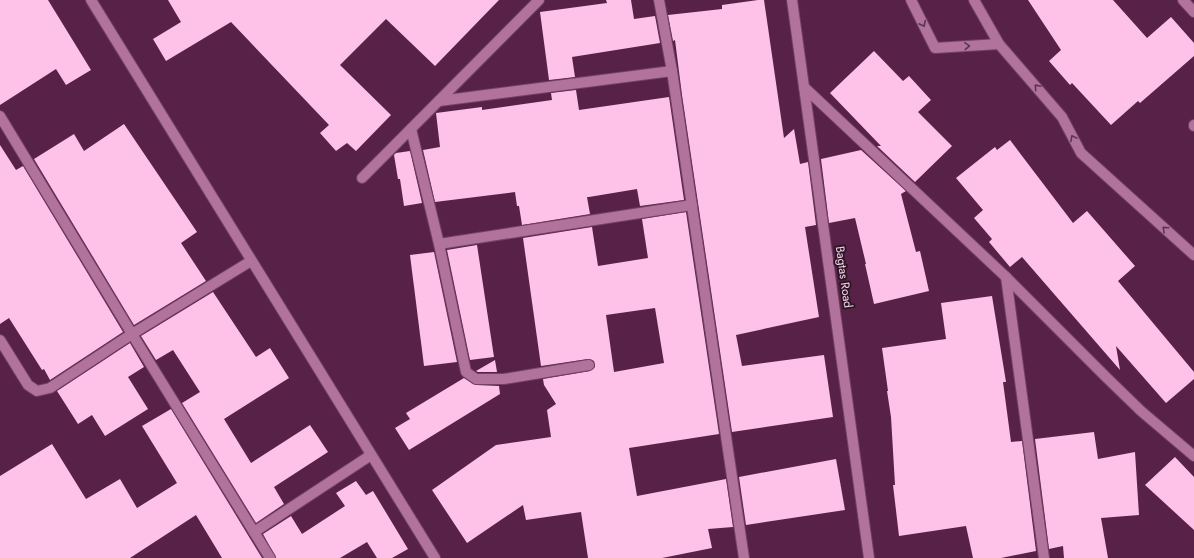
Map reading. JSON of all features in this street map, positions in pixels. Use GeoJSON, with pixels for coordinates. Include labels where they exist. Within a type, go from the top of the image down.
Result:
{"type":"FeatureCollection","features":[{"type":"Feature","properties":{"kind":"street"},"geometry":{"type":"LineString","coordinates":[[91,0],[435,558]]}},
{"type":"Feature","properties":{"kind":"street"},"geometry":{"type":"LineString","coordinates":[[362,178],[539,0]]}},
{"type":"Feature","properties":{"kind":"street"},"geometry":{"type":"LineString","coordinates":[[659,0],[672,71],[744,558]]}},
{"type":"Feature","properties":{"kind":"street","name":"Bagtas Road"},"geometry":{"type":"LineString","coordinates":[[792,0],[869,558]]}},
{"type":"Feature","properties":{"kind":"street"},"geometry":{"type":"LineString","coordinates":[[912,0],[935,48],[999,44]]}},
{"type":"Feature","properties":{"kind":"street"},"geometry":{"type":"LineString","coordinates":[[974,0],[999,44],[1062,117],[1081,153],[1194,255]]}},
{"type":"Feature","properties":{"kind":"street"},"geometry":{"type":"LineString","coordinates":[[1183,0],[1194,12]]}},
{"type":"Feature","properties":{"kind":"street"},"geometry":{"type":"LineString","coordinates":[[439,101],[672,71]]}},
{"type":"Feature","properties":{"kind":"street"},"geometry":{"type":"LineString","coordinates":[[804,87],[1006,276],[1141,411],[1194,456]]}},
{"type":"Feature","properties":{"kind":"street"},"geometry":{"type":"LineString","coordinates":[[0,116],[270,558]]}},
{"type":"Feature","properties":{"kind":"street"},"geometry":{"type":"LineString","coordinates":[[411,129],[439,244],[466,372],[476,380],[504,379],[589,365]]}},
{"type":"Feature","properties":{"kind":"street"},"geometry":{"type":"LineString","coordinates":[[439,244],[692,205]]}},
{"type":"Feature","properties":{"kind":"street"},"geometry":{"type":"LineString","coordinates":[[0,340],[28,385],[38,391],[50,388],[132,334],[251,261]]}},
{"type":"Feature","properties":{"kind":"street"},"geometry":{"type":"LineString","coordinates":[[1006,276],[1044,558]]}},
{"type":"Feature","properties":{"kind":"street"},"geometry":{"type":"LineString","coordinates":[[254,532],[371,455]]}},
{"type":"Feature","properties":{"kind":"building"},"geometry":{"type":"Polygon","coordinates":[[[0,0],[48,0],[91,70],[66,85],[56,69],[0,105],[0,0]]]}},
{"type":"Feature","properties":{"kind":"building"},"geometry":{"type":"Polygon","coordinates":[[[168,0],[499,0],[435,66],[386,19],[340,65],[391,115],[356,151],[347,143],[336,151],[320,133],[329,125],[231,22],[166,61],[153,39],[181,22],[168,0]]]}},
{"type":"Feature","properties":{"kind":"building"},"geometry":{"type":"Polygon","coordinates":[[[606,0],[631,0],[634,19],[655,16],[660,43],[572,57],[575,77],[549,80],[540,12],[607,3],[606,0]]]}},
{"type":"Feature","properties":{"kind":"building"},"geometry":{"type":"Polygon","coordinates":[[[764,0],[784,138],[794,129],[800,164],[808,162],[816,225],[805,227],[819,317],[736,335],[742,366],[824,355],[833,417],[732,432],[675,40],[673,41],[668,15],[722,9],[722,5],[764,0]]]}},
{"type":"Feature","properties":{"kind":"building"},"geometry":{"type":"Polygon","coordinates":[[[1028,0],[1113,0],[1147,38],[1171,17],[1194,43],[1194,56],[1140,103],[1138,101],[1111,125],[1072,83],[1070,85],[1049,61],[1061,50],[1028,0]]]}},
{"type":"Feature","properties":{"kind":"building"},"geometry":{"type":"Polygon","coordinates":[[[874,51],[903,81],[909,76],[931,100],[918,112],[952,146],[915,182],[877,146],[881,146],[830,93],[874,51]]]}},
{"type":"Feature","properties":{"kind":"building"},"geometry":{"type":"Polygon","coordinates":[[[576,90],[579,110],[669,97],[684,200],[640,206],[637,189],[587,197],[590,214],[522,225],[515,192],[435,202],[423,150],[440,147],[436,113],[482,107],[482,110],[552,100],[551,93],[576,90]]]}},
{"type":"Feature","properties":{"kind":"building"},"geometry":{"type":"Polygon","coordinates":[[[124,124],[197,232],[181,243],[206,281],[134,325],[34,159],[74,134],[84,151],[124,124]]]}},
{"type":"Feature","properties":{"kind":"building"},"geometry":{"type":"Polygon","coordinates":[[[1010,140],[1073,223],[1087,211],[1135,266],[1118,281],[1194,372],[1194,379],[1166,403],[1116,346],[1120,370],[1022,257],[1010,267],[989,242],[992,239],[974,218],[983,210],[956,178],[995,147],[997,150],[1010,140]]]}},
{"type":"Feature","properties":{"kind":"building"},"geometry":{"type":"Polygon","coordinates":[[[0,145],[16,170],[23,166],[123,332],[50,380],[9,318],[0,324],[0,145]]]}},
{"type":"Feature","properties":{"kind":"building"},"geometry":{"type":"Polygon","coordinates":[[[861,150],[906,191],[901,194],[916,252],[920,251],[929,291],[874,304],[855,218],[829,223],[821,159],[861,150]]]}},
{"type":"Feature","properties":{"kind":"building"},"geometry":{"type":"Polygon","coordinates":[[[410,151],[422,203],[404,206],[400,179],[398,179],[394,155],[396,153],[410,151]]]}},
{"type":"Feature","properties":{"kind":"building"},"geometry":{"type":"Polygon","coordinates":[[[686,212],[719,434],[629,448],[637,496],[726,479],[733,527],[708,529],[712,548],[662,558],[588,558],[581,512],[526,520],[523,505],[467,543],[432,490],[496,445],[551,437],[547,410],[556,404],[544,385],[543,379],[590,371],[595,367],[594,361],[588,359],[541,366],[523,238],[592,227],[598,266],[648,258],[642,219],[686,212]],[[655,308],[606,315],[614,372],[664,363],[655,308]]]}},
{"type":"Feature","properties":{"kind":"building"},"geometry":{"type":"Polygon","coordinates":[[[477,245],[494,357],[470,360],[447,250],[477,245]]]}},
{"type":"Feature","properties":{"kind":"building"},"geometry":{"type":"Polygon","coordinates":[[[434,252],[457,362],[424,366],[410,255],[434,252]]]}},
{"type":"Feature","properties":{"kind":"building"},"geometry":{"type":"Polygon","coordinates":[[[213,292],[256,357],[270,348],[289,378],[224,419],[251,463],[310,425],[328,452],[274,487],[284,504],[256,523],[182,403],[200,392],[173,350],[156,360],[141,336],[213,292]]]}},
{"type":"Feature","properties":{"kind":"building"},"geometry":{"type":"Polygon","coordinates":[[[992,296],[1006,382],[1003,382],[1011,442],[1022,441],[1036,551],[1001,558],[973,558],[966,526],[899,536],[893,485],[895,485],[891,417],[882,348],[946,339],[941,303],[992,296]]]}},
{"type":"Feature","properties":{"kind":"building"},"geometry":{"type":"Polygon","coordinates":[[[130,343],[144,367],[128,377],[148,409],[105,436],[92,415],[78,424],[57,391],[130,343]]]}},
{"type":"Feature","properties":{"kind":"building"},"geometry":{"type":"Polygon","coordinates":[[[495,360],[497,372],[476,371],[495,360]]]}},
{"type":"Feature","properties":{"kind":"building"},"geometry":{"type":"Polygon","coordinates":[[[464,378],[476,385],[499,386],[500,394],[409,450],[395,428],[410,419],[406,413],[464,378]]]}},
{"type":"Feature","properties":{"kind":"building"},"geometry":{"type":"Polygon","coordinates":[[[171,409],[262,558],[222,558],[196,515],[130,558],[0,558],[0,476],[52,444],[86,499],[120,479],[137,508],[177,483],[142,426],[171,409]]]}},
{"type":"Feature","properties":{"kind":"building"},"geometry":{"type":"Polygon","coordinates":[[[1094,432],[1098,459],[1135,452],[1139,515],[1101,518],[1108,558],[1064,558],[1063,546],[1049,549],[1035,439],[1094,432]]]}},
{"type":"Feature","properties":{"kind":"building"},"geometry":{"type":"Polygon","coordinates":[[[1175,457],[1194,477],[1194,530],[1145,485],[1175,457]]]}},
{"type":"Feature","properties":{"kind":"building"},"geometry":{"type":"Polygon","coordinates":[[[836,459],[845,510],[746,525],[739,477],[836,459]]]}},
{"type":"Feature","properties":{"kind":"building"},"geometry":{"type":"Polygon","coordinates":[[[356,481],[366,495],[373,491],[408,549],[392,558],[377,558],[367,542],[340,558],[276,558],[263,534],[291,516],[302,534],[345,506],[336,493],[356,481]]]}}]}
